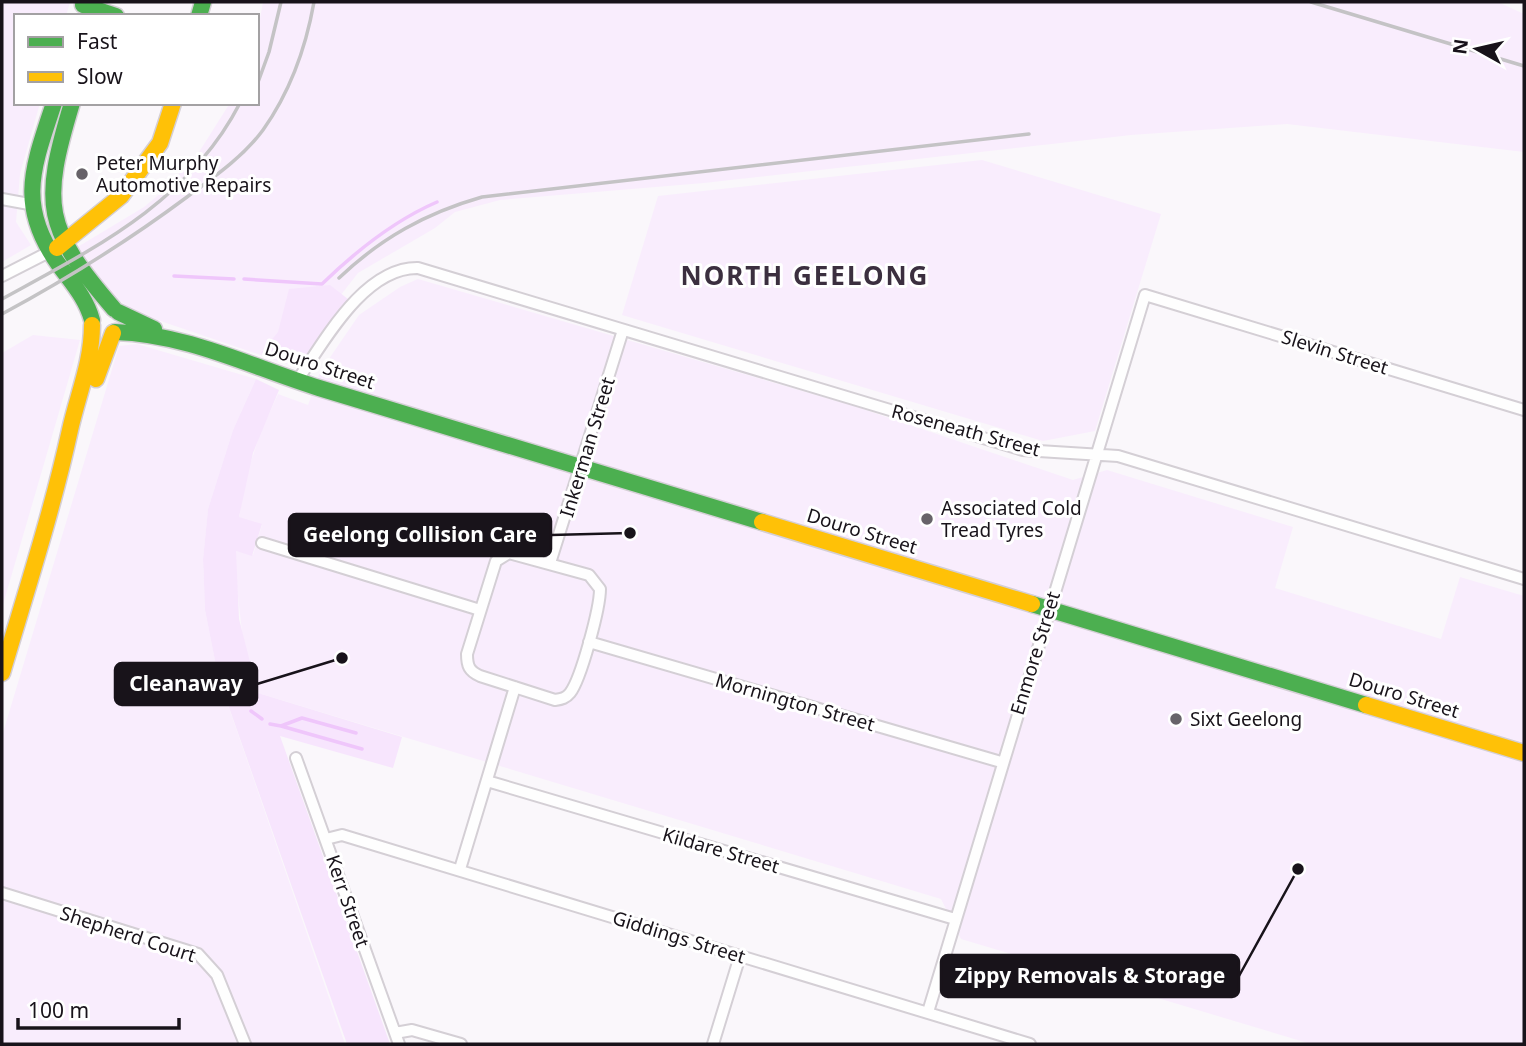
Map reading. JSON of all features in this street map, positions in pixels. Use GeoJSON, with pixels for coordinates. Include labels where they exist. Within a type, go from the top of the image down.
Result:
{"type":"FeatureCollection","features":[{"type":"Feature","properties":{"kind":"street"},"geometry":{"type":"LineString","coordinates":[[82,8],[105,11]]}},
{"type":"Feature","properties":{"kind":"street"},"geometry":{"type":"LineString","coordinates":[[2,673],[62,473],[70,428],[92,352],[92,323],[82,296],[35,229],[29,204],[31,179],[53,105]]}},
{"type":"Feature","properties":{"kind":"street"},"geometry":{"type":"LineString","coordinates":[[62,473],[75,447],[114,333],[120,325],[116,311],[86,278],[52,220],[49,201],[53,165],[71,105]]}},
{"type":"Feature","properties":{"kind":"street"},"geometry":{"type":"LineString","coordinates":[[2,276],[65,244],[116,201],[160,143],[172,105]]}},
{"type":"Feature","properties":{"kind":"street"},"geometry":{"type":"LineString","coordinates":[[2,199],[29,204],[49,201]]}},
{"type":"Feature","properties":{"kind":"street","name":"Roseneath Street"},"geometry":{"type":"LineString","coordinates":[[297,381],[345,311],[389,276],[410,269],[428,270],[1023,450],[1118,456],[1524,579]]}},
{"type":"Feature","properties":{"kind":"street","name":"Slevin Street"},"geometry":{"type":"LineString","coordinates":[[1146,295],[1524,410]]}},
{"type":"Feature","properties":{"kind":"street","name":"Enmore Street"},"geometry":{"type":"LineString","coordinates":[[928,1012],[1088,475],[1098,454],[1146,295]]}},
{"type":"Feature","properties":{"kind":"street"},"geometry":{"type":"LineString","coordinates":[[92,323],[98,309],[106,306],[116,311]]}},
{"type":"Feature","properties":{"kind":"street","name":"Douro Street"},"geometry":{"type":"LineString","coordinates":[[116,311],[188,344]]}},
{"type":"Feature","properties":{"kind":"street"},"geometry":{"type":"LineString","coordinates":[[92,323],[102,334],[114,333]]}},
{"type":"Feature","properties":{"kind":"street","name":"Inkerman Street"},"geometry":{"type":"LineString","coordinates":[[550,563],[623,330]]}},
{"type":"Feature","properties":{"kind":"street","name":"Douro Street"},"geometry":{"type":"LineString","coordinates":[[114,333],[141,333],[188,344],[297,381],[1524,753]]}},
{"type":"Feature","properties":{"kind":"street"},"geometry":{"type":"LineString","coordinates":[[262,543],[480,610]]}},
{"type":"Feature","properties":{"kind":"street"},"geometry":{"type":"LineString","coordinates":[[517,554],[550,563],[589,575],[597,581],[600,599],[572,691],[565,698],[555,699],[480,676],[471,671],[467,664],[480,610],[496,561],[502,555],[517,554]]}},
{"type":"Feature","properties":{"kind":"street","name":"Mornington Street"},"geometry":{"type":"LineString","coordinates":[[589,642],[1001,762]]}},
{"type":"Feature","properties":{"kind":"street"},"geometry":{"type":"LineString","coordinates":[[460,869],[515,687]]}},
{"type":"Feature","properties":{"kind":"street","name":"Kerr Street"},"geometry":{"type":"LineString","coordinates":[[296,758],[397,1039]]}},
{"type":"Feature","properties":{"kind":"street","name":"Kildare Street"},"geometry":{"type":"LineString","coordinates":[[487,781],[955,919]]}},
{"type":"Feature","properties":{"kind":"street","name":"Giddings Street"},"geometry":{"type":"LineString","coordinates":[[326,839],[342,835],[460,869],[1030,1044]]}},
{"type":"Feature","properties":{"kind":"street","name":"Shepherd Court"},"geometry":{"type":"LineString","coordinates":[[2,893],[198,954],[218,975],[245,1044]]}},
{"type":"Feature","properties":{"kind":"street"},"geometry":{"type":"LineString","coordinates":[[713,1044],[740,956]]}},
{"type":"Feature","properties":{"kind":"street"},"geometry":{"type":"LineString","coordinates":[[397,1039],[412,1030],[461,1044]]}},
{"type":"Feature","properties":{"kind":"shaded area"},"geometry":{"type":"Polygon","coordinates":[[[2,2],[70,2],[67,14],[14,14],[14,105],[39,105],[20,174],[16,222],[31,245],[2,262],[2,2]]]}},
{"type":"Feature","properties":{"kind":"shaded area"},"geometry":{"type":"Polygon","coordinates":[[[263,2],[1498,2],[1524,14],[1524,152],[1287,124],[1131,135],[704,183],[500,200],[455,212],[435,228],[358,273],[287,364],[134,312],[105,289],[76,248],[144,207],[162,192],[199,152],[229,105],[259,105],[259,24],[263,2]]]}},
{"type":"Feature","properties":{"kind":"shaded area"},"geometry":{"type":"Polygon","coordinates":[[[982,160],[1161,214],[1095,431],[1043,441],[622,315],[658,196],[982,160]]]}},
{"type":"Feature","properties":{"kind":"shaded area"},"geometry":{"type":"Polygon","coordinates":[[[418,279],[854,406],[1073,480],[1107,470],[1293,527],[1275,588],[1441,639],[1460,577],[1524,596],[1524,1044],[1311,1044],[961,939],[941,899],[258,693],[243,641],[235,569],[236,551],[253,555],[262,525],[239,518],[246,477],[260,434],[278,394],[308,405],[320,372],[359,315],[400,287],[418,279]]]}},
{"type":"Feature","properties":{"kind":"shaded area"},"geometry":{"type":"Polygon","coordinates":[[[330,285],[353,303],[306,368],[261,353],[278,332],[289,289],[330,285]]]}},
{"type":"Feature","properties":{"kind":"shaded area"},"geometry":{"type":"Polygon","coordinates":[[[33,335],[80,340],[2,608],[2,353],[33,335]]]}},
{"type":"Feature","properties":{"kind":"shaded area"},"geometry":{"type":"Polygon","coordinates":[[[137,344],[256,379],[233,430],[208,509],[203,559],[205,610],[218,676],[345,1044],[2,1044],[2,736],[119,346],[137,344]]]}},
{"type":"Feature","properties":{"kind":"shaded area"},"geometry":{"type":"Polygon","coordinates":[[[256,379],[279,390],[253,453],[239,517],[262,524],[252,556],[236,551],[239,619],[258,693],[402,737],[393,768],[280,736],[390,1044],[347,1044],[218,676],[205,610],[203,559],[208,509],[233,430],[256,379]]]}},
{"type":"Feature","properties":{"kind":"waterway"},"geometry":{"type":"LineString","coordinates":[[244,279],[322,284],[376,238],[405,218],[437,202]]}},
{"type":"Feature","properties":{"kind":"waterway"},"geometry":{"type":"LineString","coordinates":[[174,276],[234,279]]}},
{"type":"Feature","properties":{"kind":"waterway"},"geometry":{"type":"LineString","coordinates":[[251,711],[262,719]]}},
{"type":"Feature","properties":{"kind":"waterway"},"geometry":{"type":"LineString","coordinates":[[270,724],[281,726],[302,718],[356,733]]}},
{"type":"Feature","properties":{"kind":"waterway"},"geometry":{"type":"LineString","coordinates":[[281,726],[362,749]]}},
{"type":"Feature","properties":{"kind":"railway"},"geometry":{"type":"LineString","coordinates":[[259,80],[269,52],[281,2]]}},
{"type":"Feature","properties":{"kind":"railway"},"geometry":{"type":"LineString","coordinates":[[2,314],[74,273],[142,229],[237,158],[263,130],[289,85],[306,36],[314,2]]}},
{"type":"Feature","properties":{"kind":"railway"},"geometry":{"type":"LineString","coordinates":[[1311,2],[1524,66]]}},
{"type":"Feature","properties":{"kind":"railway"},"geometry":{"type":"LineString","coordinates":[[2,299],[105,241],[167,195],[219,138],[239,105]]}},
{"type":"Feature","properties":{"kind":"railway"},"geometry":{"type":"LineString","coordinates":[[339,278],[371,251],[405,229],[442,211],[482,197],[1029,134]]}},
{"type":"Feature","properties":{"kind":"traffic: fast"},"geometry":{"type":"LineString","coordinates":[[200,14],[203,2]]}},
{"type":"Feature","properties":{"kind":"traffic: fast"},"geometry":{"type":"LineString","coordinates":[[83,5],[110,14]]}},
{"type":"Feature","properties":{"kind":"traffic: fast"},"geometry":{"type":"LineString","coordinates":[[53,105],[35,167],[33,204],[37,223],[46,243],[82,298],[92,320]]}},
{"type":"Feature","properties":{"kind":"traffic: fast"},"geometry":{"type":"LineString","coordinates":[[71,105],[56,167],[53,192],[55,214],[74,257],[114,309]]}},
{"type":"Feature","properties":{"kind":"traffic: fast"},"geometry":{"type":"LineString","coordinates":[[118,312],[154,329]]}},
{"type":"Feature","properties":{"kind":"traffic: fast"},"geometry":{"type":"LineString","coordinates":[[115,332],[142,334],[194,345],[319,388],[762,522]]}},
{"type":"Feature","properties":{"kind":"traffic: fast"},"geometry":{"type":"LineString","coordinates":[[1032,604],[1366,705]]}},
{"type":"Feature","properties":{"kind":"traffic: slow"},"geometry":{"type":"LineString","coordinates":[[57,248],[121,196],[160,143],[172,105]]}},
{"type":"Feature","properties":{"kind":"traffic: slow"},"geometry":{"type":"LineString","coordinates":[[2,673],[55,491],[87,365],[92,325]]}},
{"type":"Feature","properties":{"kind":"traffic: slow"},"geometry":{"type":"LineString","coordinates":[[96,379],[113,333]]}},
{"type":"Feature","properties":{"kind":"traffic: slow"},"geometry":{"type":"LineString","coordinates":[[762,522],[1032,604]]}},
{"type":"Feature","properties":{"kind":"traffic: slow"},"geometry":{"type":"LineString","coordinates":[[1366,705],[1524,753]]}},
{"type":"Feature","properties":{"kind":"place","name":"Peter Murphy Automotive Repairs"},"geometry":{"type":"Point","coordinates":[82,174]}},
{"type":"Feature","properties":{"kind":"place","name":"Associated Cold Tread Tyres"},"geometry":{"type":"Point","coordinates":[927,519]}},
{"type":"Feature","properties":{"kind":"place","name":"Geelong Collision Care"},"geometry":{"type":"Point","coordinates":[630,533]}},
{"type":"Feature","properties":{"kind":"place","name":"Cleanaway"},"geometry":{"type":"Point","coordinates":[342,658]}},
{"type":"Feature","properties":{"kind":"place","name":"Sixt Geelong"},"geometry":{"type":"Point","coordinates":[1176,719]}},
{"type":"Feature","properties":{"kind":"place","name":"Zippy Removals & Storage"},"geometry":{"type":"Point","coordinates":[1298,869]}},
{"type":"Feature","properties":{"kind":"district","name":"NORTH GEELONG"},"geometry":{"type":"Point","coordinates":[805,275]}}]}
